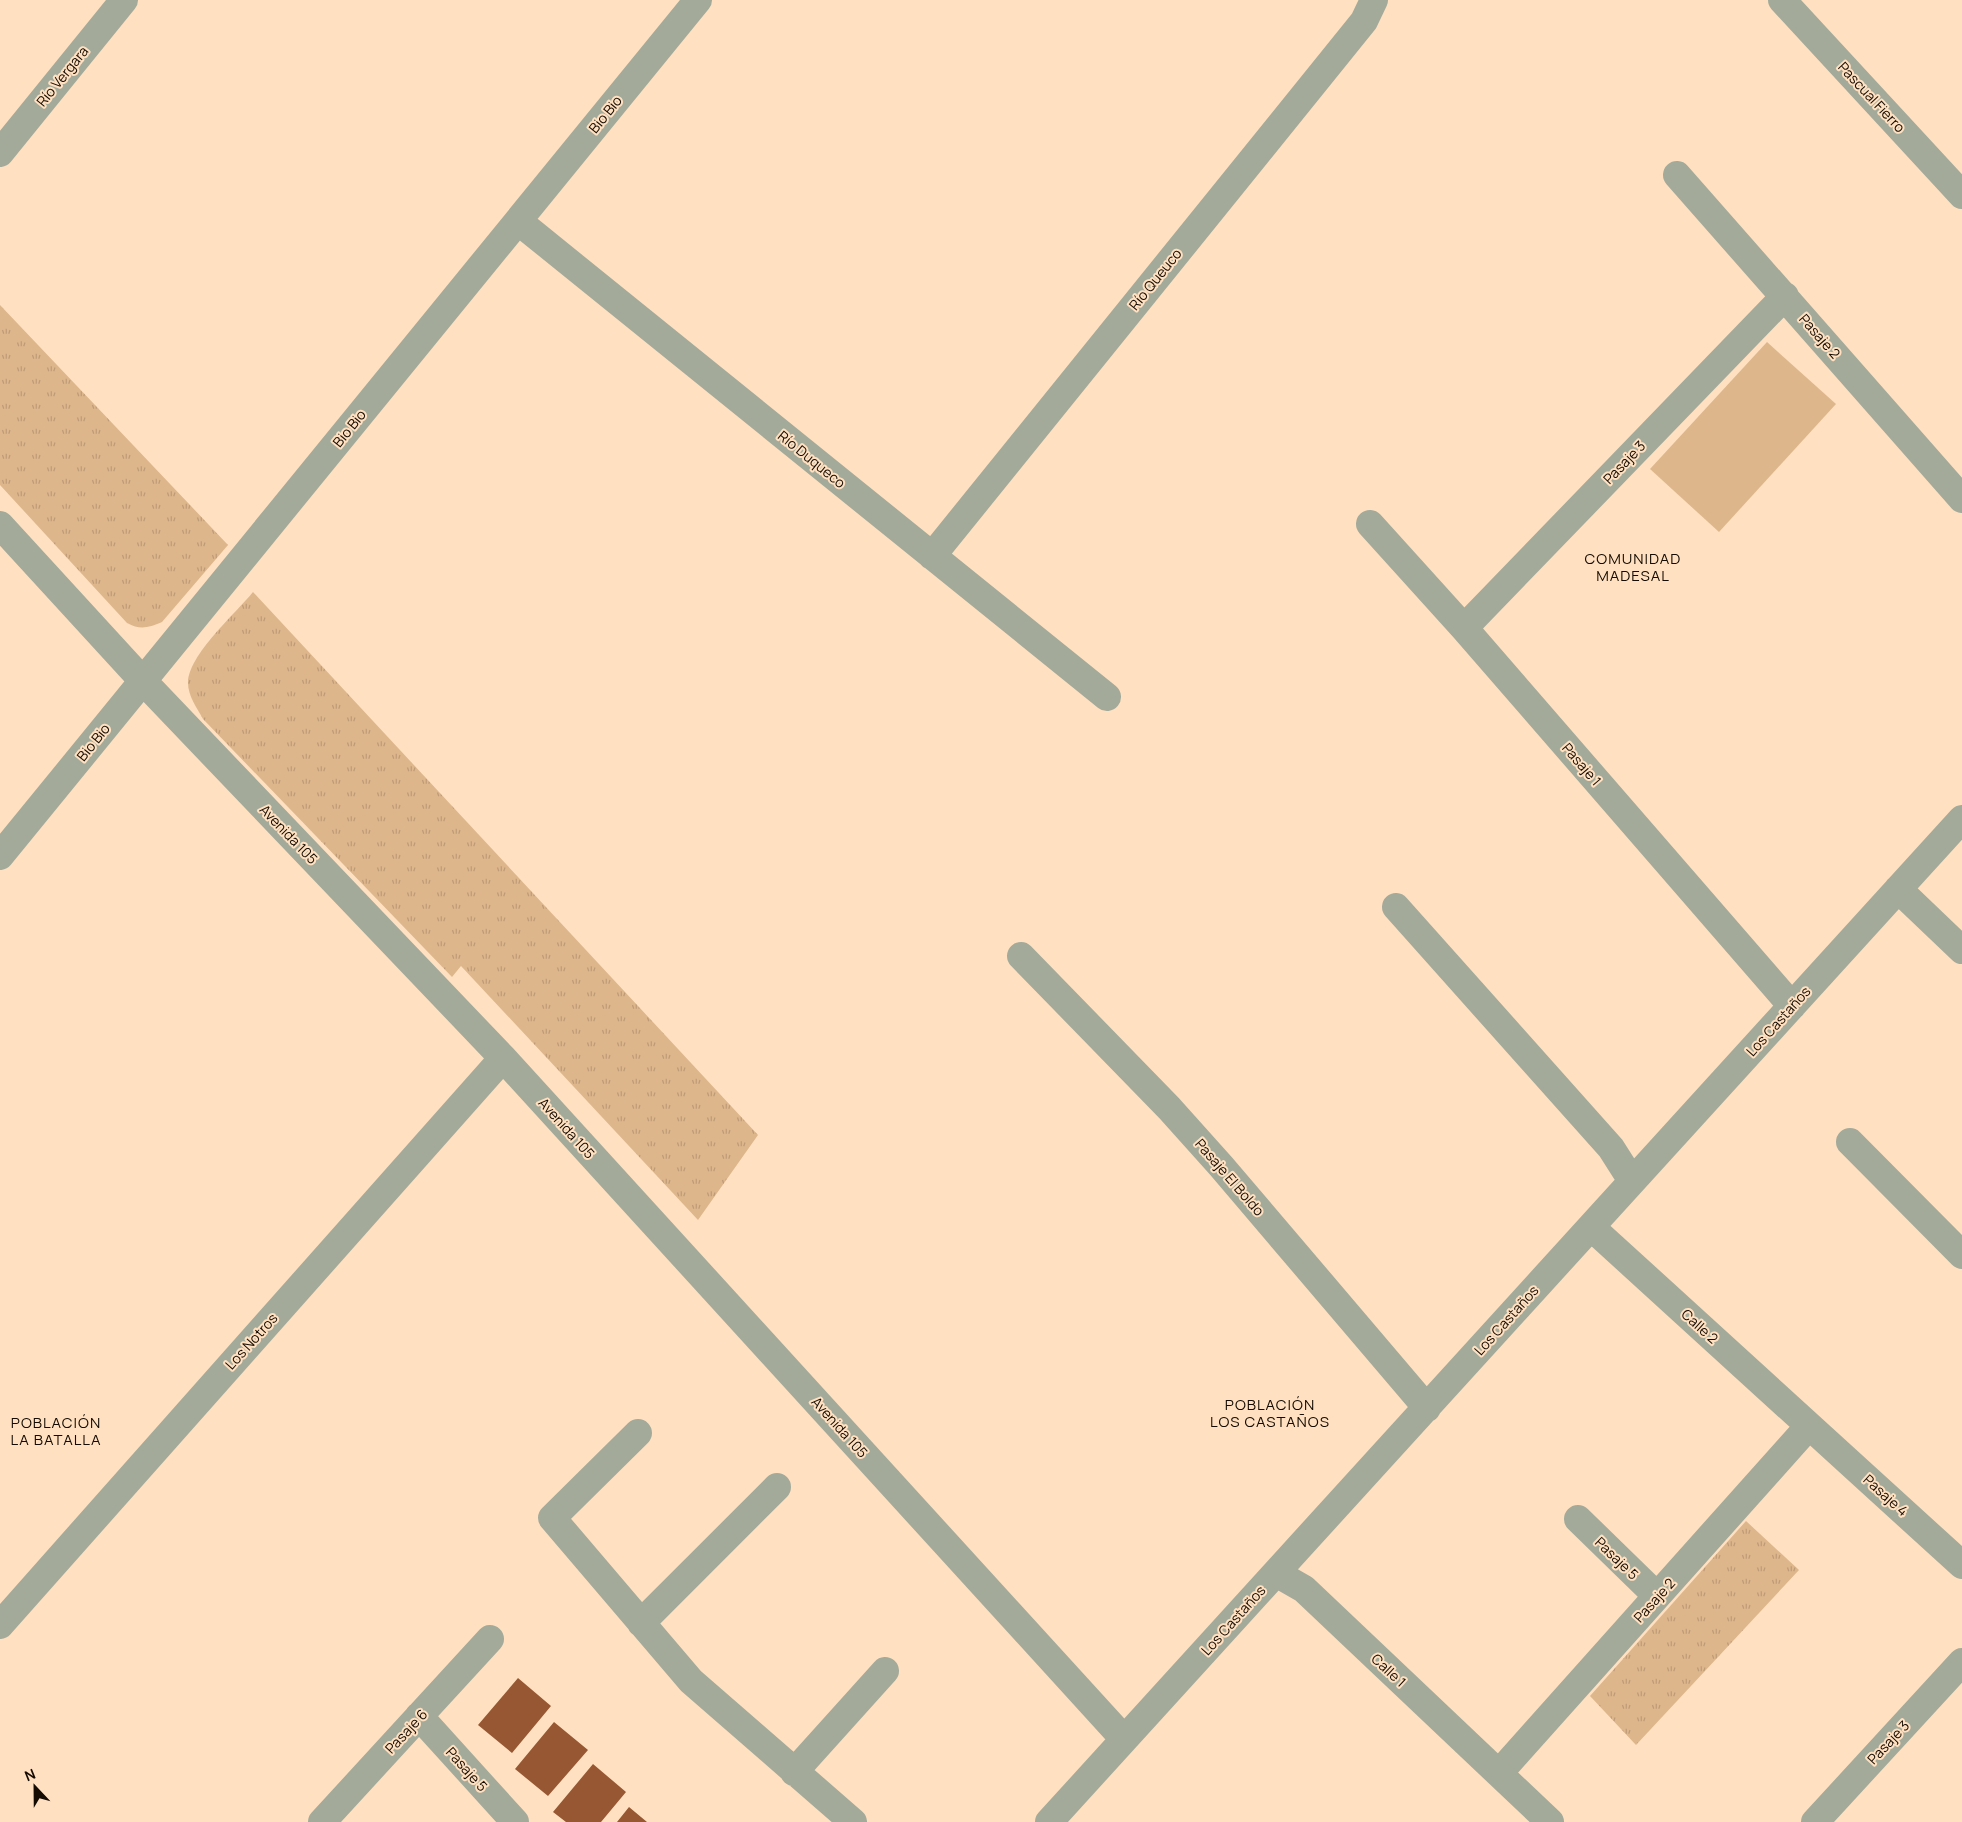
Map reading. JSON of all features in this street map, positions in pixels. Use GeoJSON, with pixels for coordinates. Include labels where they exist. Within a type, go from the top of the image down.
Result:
{"type":"FeatureCollection","features":[{"type":"Feature","properties":{"kind":"street","name":"Río Vergara"},"geometry":{"type":"LineString","coordinates":[[0,153],[124,0]]}},
{"type":"Feature","properties":{"kind":"street","name":"Bio Bio"},"geometry":{"type":"LineString","coordinates":[[0,856],[698,0]]}},
{"type":"Feature","properties":{"kind":"street","name":"Río Queuco"},"geometry":{"type":"LineString","coordinates":[[932,556],[1364,21],[1374,0]]}},
{"type":"Feature","properties":{"kind":"street","name":"Pascual Fierro"},"geometry":{"type":"LineString","coordinates":[[1782,0],[1962,195]]}},
{"type":"Feature","properties":{"kind":"street","name":"Pasaje 2"},"geometry":{"type":"LineString","coordinates":[[1676,175],[1785,296],[1962,499]]}},
{"type":"Feature","properties":{"kind":"street","name":"Río Duqueco"},"geometry":{"type":"LineString","coordinates":[[518,221],[1107,697]]}},
{"type":"Feature","properties":{"kind":"street","name":"Pasaje 3"},"geometry":{"type":"LineString","coordinates":[[1464,628],[1785,296]]}},
{"type":"Feature","properties":{"kind":"street","name":"Pasaje 1"},"geometry":{"type":"LineString","coordinates":[[1370,524],[1464,628],[1792,1006]]}},
{"type":"Feature","properties":{"kind":"street","name":"Avenida 105"},"geometry":{"type":"LineString","coordinates":[[0,525],[143,681],[502,1058],[1124,1739]]}},
{"type":"Feature","properties":{"kind":"street","name":"Los Castaños"},"geometry":{"type":"LineString","coordinates":[[1049,1822],[1962,819]]}},
{"type":"Feature","properties":{"kind":"street"},"geometry":{"type":"LineString","coordinates":[[1898,890],[1962,950]]}},
{"type":"Feature","properties":{"kind":"street"},"geometry":{"type":"LineString","coordinates":[[1396,907],[1611,1148],[1632,1181]]}},
{"type":"Feature","properties":{"kind":"street","name":"Pasaje El Boldo"},"geometry":{"type":"LineString","coordinates":[[1021,956],[1221,1166],[1427,1408]]}},
{"type":"Feature","properties":{"kind":"street","name":"Los Notros"},"geometry":{"type":"LineString","coordinates":[[0,1625],[502,1058]]}},
{"type":"Feature","properties":{"kind":"street"},"geometry":{"type":"LineString","coordinates":[[1850,1142],[1962,1255]]}},
{"type":"Feature","properties":{"kind":"street","name":"Calle 2"},"geometry":{"type":"LineString","coordinates":[[1591,1227],[1809,1426]]}},
{"type":"Feature","properties":{"kind":"street","name":"Pasaje 2"},"geometry":{"type":"LineString","coordinates":[[1499,1773],[1809,1426]]}},
{"type":"Feature","properties":{"kind":"street","name":"Pasaje 4"},"geometry":{"type":"LineString","coordinates":[[1809,1426],[1962,1565]]}},
{"type":"Feature","properties":{"kind":"street"},"geometry":{"type":"LineString","coordinates":[[638,1433],[552,1518],[691,1681],[853,1822]]}},
{"type":"Feature","properties":{"kind":"street"},"geometry":{"type":"LineString","coordinates":[[642,1623],[777,1487]]}},
{"type":"Feature","properties":{"kind":"street","name":"Pasaje 5"},"geometry":{"type":"LineString","coordinates":[[1578,1519],[1657,1596]]}},
{"type":"Feature","properties":{"kind":"street","name":"Calle 1"},"geometry":{"type":"LineString","coordinates":[[1276,1573],[1304,1589],[1499,1773]]}},
{"type":"Feature","properties":{"kind":"street","name":"Pasaje 6"},"geometry":{"type":"LineString","coordinates":[[322,1822],[490,1639]]}},
{"type":"Feature","properties":{"kind":"street","name":"Pasaje 3"},"geometry":{"type":"LineString","coordinates":[[1815,1822],[1962,1662]]}},
{"type":"Feature","properties":{"kind":"street"},"geometry":{"type":"LineString","coordinates":[[794,1772],[885,1671]]}},
{"type":"Feature","properties":{"kind":"street","name":"Pasaje 5"},"geometry":{"type":"LineString","coordinates":[[419,1716],[514,1822]]}},
{"type":"Feature","properties":{"kind":"street"},"geometry":{"type":"LineString","coordinates":[[1499,1773],[1550,1822]]}},
{"type":"Feature","properties":{"kind":"green space"},"geometry":{"type":"Polygon","coordinates":[[[0,305],[228,545],[162,622],[144,627],[136,627],[127,623],[0,485],[0,305]]]}},
{"type":"Feature","properties":{"kind":"green space"},"geometry":{"type":"Polygon","coordinates":[[[1767,342],[1836,404],[1719,532],[1650,469],[1767,342]]]}},
{"type":"Feature","properties":{"kind":"green space"},"geometry":{"type":"Polygon","coordinates":[[[253,592],[758,1135],[698,1220],[461,966],[452,977],[203,719],[190,693],[188,683],[190,672],[204,647],[253,592]]]}},
{"type":"Feature","properties":{"kind":"green space"},"geometry":{"type":"Polygon","coordinates":[[[1746,1521],[1799,1570],[1636,1745],[1590,1696],[1746,1521]]]}},
{"type":"Feature","properties":{"kind":"building"},"geometry":{"type":"Polygon","coordinates":[[[518,1678],[551,1706],[512,1753],[478,1725],[518,1678]]]}},
{"type":"Feature","properties":{"kind":"building"},"geometry":{"type":"Polygon","coordinates":[[[554,1722],[588,1750],[548,1796],[515,1769],[554,1722]]]}},
{"type":"Feature","properties":{"kind":"building"},"geometry":{"type":"Polygon","coordinates":[[[593,1764],[626,1792],[601,1822],[566,1822],[553,1812],[593,1764]]]}},
{"type":"Feature","properties":{"kind":"building"},"geometry":{"type":"Polygon","coordinates":[[[629,1807],[647,1822],[617,1822],[629,1807]]]}},
{"type":"Feature","properties":{"kind":"district","name":"COMUNIDAD MADESAL"},"geometry":{"type":"Point","coordinates":[1633,566]}},
{"type":"Feature","properties":{"kind":"district","name":"POBLACIÓN LOS CASTAÑOS"},"geometry":{"type":"Point","coordinates":[1270,1412]}},
{"type":"Feature","properties":{"kind":"district","name":"POBLACIÓN LA BATALLA"},"geometry":{"type":"Point","coordinates":[56,1430]}}]}
